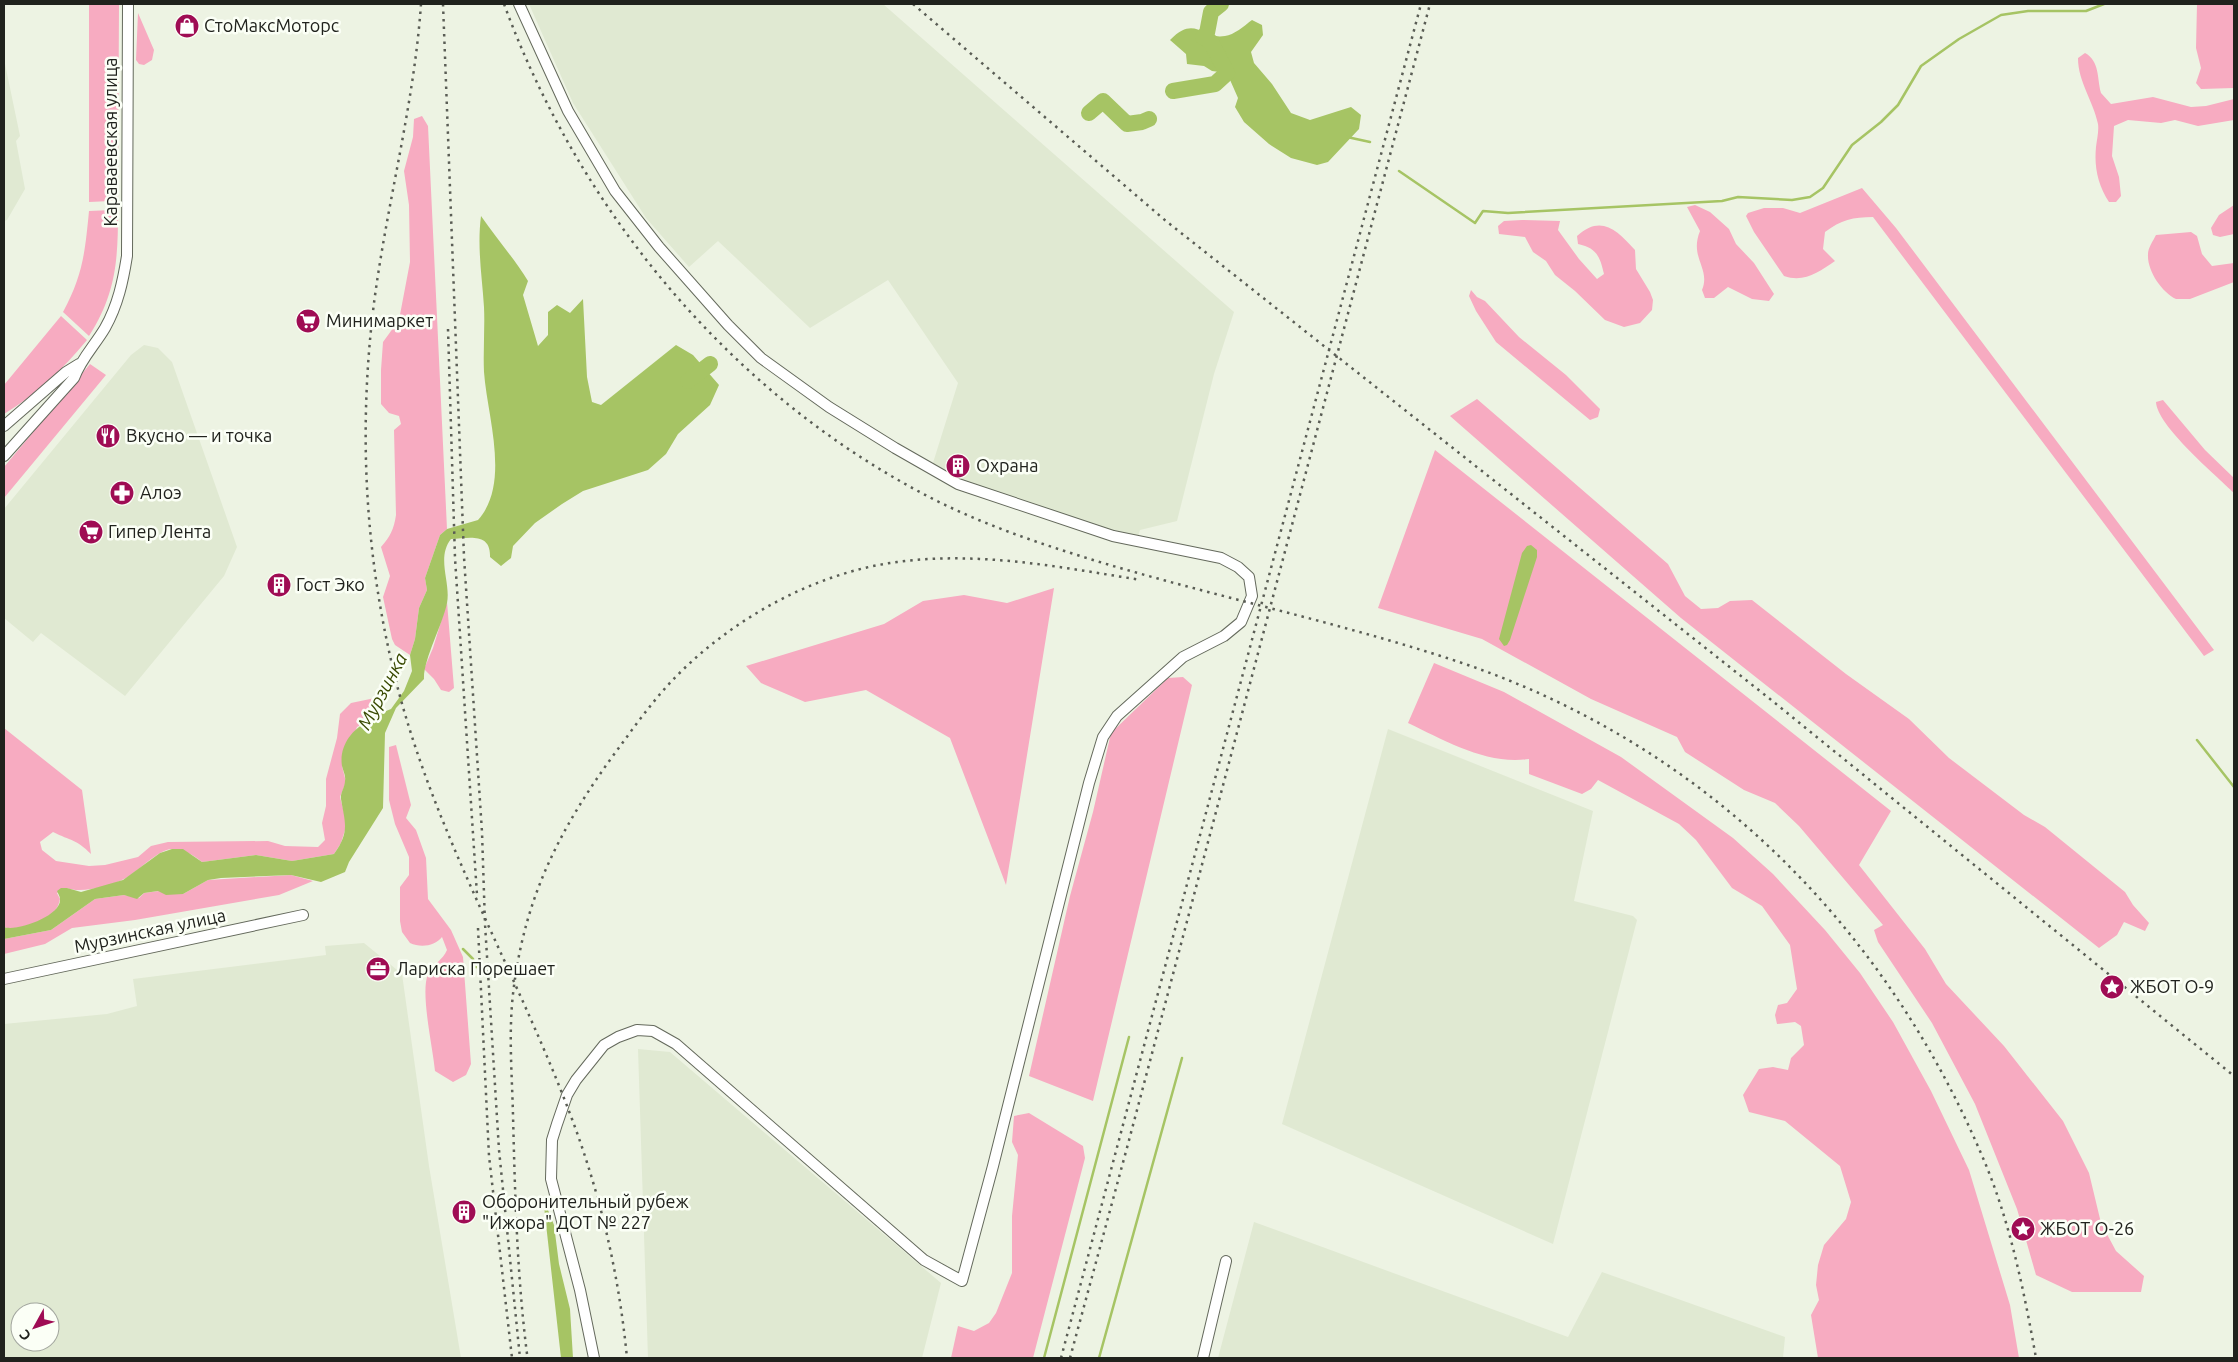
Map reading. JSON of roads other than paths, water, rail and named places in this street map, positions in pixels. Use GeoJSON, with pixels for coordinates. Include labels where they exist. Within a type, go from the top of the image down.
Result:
{"type":"FeatureCollection","features":[{"type":"Feature","properties":{"kind":"street","name":"Караваевская улица"},"geometry":{"type":"LineString","coordinates":[[4,456],[69,384],[80,364],[105,328],[124,280],[127,256],[128,4]]}},
{"type":"Feature","properties":{"kind":"street"},"geometry":{"type":"LineString","coordinates":[[519,4],[568,111],[615,191],[678,268],[728,325],[761,358],[829,407],[958,484],[1113,536],[1221,558],[1244,572],[1249,577],[1252,588],[1246,615],[1235,629],[1195,650],[1166,670],[1117,716],[1103,737],[1089,783],[996,1156],[962,1281],[924,1260],[676,1044],[653,1031],[629,1032],[604,1045],[585,1067],[564,1102],[552,1140],[552,1179],[580,1290],[594,1358]]}},
{"type":"Feature","properties":{"kind":"street"},"geometry":{"type":"LineString","coordinates":[[4,426],[66,372],[80,364]]}},
{"type":"Feature","properties":{"kind":"street","name":"Мурзинская улица"},"geometry":{"type":"LineString","coordinates":[[4,979],[303,915]]}},
{"type":"Feature","properties":{"kind":"street"},"geometry":{"type":"LineString","coordinates":[[1203,1358],[1226,1261]]}},
{"type":"Feature","properties":{"kind":"waterway","name":"Мурзинка"},"geometry":{"type":"LineString","coordinates":[[1173,91],[1215,84],[1227,73],[1211,42],[1203,37],[1207,33],[1211,12],[1221,4]]}},
{"type":"Feature","properties":{"kind":"waterway"},"geometry":{"type":"LineString","coordinates":[[1399,171],[1475,223],[1483,211],[1508,213],[1722,201],[1738,197],[1792,200],[1810,197],[1823,188],[1852,145],[1881,122],[1898,105],[1921,66],[1959,39],[2001,15],[2028,11],[2086,11],[2104,4]]}},
{"type":"Feature","properties":{"kind":"waterway","name":"Мурзинка"},"geometry":{"type":"LineString","coordinates":[[1089,113],[1103,101],[1127,124],[1149,119]]}},
{"type":"Feature","properties":{"kind":"waterway"},"geometry":{"type":"LineString","coordinates":[[1347,137],[1370,142]]}},
{"type":"Feature","properties":{"kind":"waterway","name":"Мурзинка"},"geometry":{"type":"LineString","coordinates":[[688,381],[710,364]]}},
{"type":"Feature","properties":{"kind":"waterway"},"geometry":{"type":"LineString","coordinates":[[2197,740],[2234,787]]}},
{"type":"Feature","properties":{"kind":"waterway"},"geometry":{"type":"LineString","coordinates":[[463,949],[473,959],[475,967],[502,968],[507,974]]}},
{"type":"Feature","properties":{"kind":"waterway"},"geometry":{"type":"LineString","coordinates":[[1044,1358],[1129,1037]]}},
{"type":"Feature","properties":{"kind":"waterway"},"geometry":{"type":"LineString","coordinates":[[1099,1358],[1182,1058]]}},
{"type":"Feature","properties":{"kind":"railway"},"geometry":{"type":"LineString","coordinates":[[421,4],[413,79],[379,266],[369,348],[366,438],[367,482],[375,571],[391,660],[407,720],[426,778],[473,892],[549,1061],[572,1119],[592,1178],[614,1266],[627,1358]]}},
{"type":"Feature","properties":{"kind":"railway"},"geometry":{"type":"LineString","coordinates":[[443,4],[464,557],[482,832],[485,924],[499,1150],[520,1358]]}},
{"type":"Feature","properties":{"kind":"railway"},"geometry":{"type":"LineString","coordinates":[[504,4],[537,82],[576,157],[622,228],[675,294],[733,356],[796,411],[865,460],[939,502],[979,520],[1040,543],[1103,563],[1407,646],[1450,659],[1540,694],[1624,737],[1701,789],[1772,849],[1835,917],[1892,991],[1941,1072],[1983,1158],[2001,1206],[2021,1282],[2036,1358]]}},
{"type":"Feature","properties":{"kind":"railway"},"geometry":{"type":"LineString","coordinates":[[913,4],[1166,221],[1770,699],[2234,1076]]}},
{"type":"Feature","properties":{"kind":"railway"},"geometry":{"type":"LineString","coordinates":[[1061,1358],[1421,4]]}},
{"type":"Feature","properties":{"kind":"railway"},"geometry":{"type":"LineString","coordinates":[[1070,1358],[1430,4]]}},
{"type":"Feature","properties":{"kind":"railway"},"geometry":{"type":"LineString","coordinates":[[448,329],[455,558],[477,895]]}},
{"type":"Feature","properties":{"kind":"railway"},"geometry":{"type":"LineString","coordinates":[[527,1354],[517,1235],[511,1051],[512,1002],[520,953],[527,921],[537,891],[562,835],[596,780],[647,710],[691,662],[744,621],[802,589],[865,568],[928,559],[989,559],[1141,580]]}},
{"type":"Feature","properties":{"kind":"railway"},"geometry":{"type":"LineString","coordinates":[[478,928],[489,1156],[512,1358]]}},
{"type":"Feature","properties":{"kind":"place","name":"СтоМаксМоторс"},"geometry":{"type":"Point","coordinates":[187,26]}},
{"type":"Feature","properties":{"kind":"place","name":"Минимаркет"},"geometry":{"type":"Point","coordinates":[308,321]}},
{"type":"Feature","properties":{"kind":"place","name":"Вкусно — и точка"},"geometry":{"type":"Point","coordinates":[108,436]}},
{"type":"Feature","properties":{"kind":"place","name":"Охрана"},"geometry":{"type":"Point","coordinates":[958,466]}},
{"type":"Feature","properties":{"kind":"place","name":"Алоэ"},"geometry":{"type":"Point","coordinates":[122,493]}},
{"type":"Feature","properties":{"kind":"place","name":"Гипер Лента"},"geometry":{"type":"Point","coordinates":[91,532]}},
{"type":"Feature","properties":{"kind":"place","name":"Гост Эко"},"geometry":{"type":"Point","coordinates":[279,585]}},
{"type":"Feature","properties":{"kind":"place","name":"Лариска Порешает"},"geometry":{"type":"Point","coordinates":[378,969]}},
{"type":"Feature","properties":{"kind":"place","name":"ЖБОТ О-9"},"geometry":{"type":"Point","coordinates":[2112,987]}},
{"type":"Feature","properties":{"kind":"place","name":"Оборонительный рубеж \"Ижора\" ДОТ № 227"},"geometry":{"type":"Point","coordinates":[464,1212]}},
{"type":"Feature","properties":{"kind":"place","name":"ЖБОТ О-26"},"geometry":{"type":"Point","coordinates":[2023,1229]}}]}
